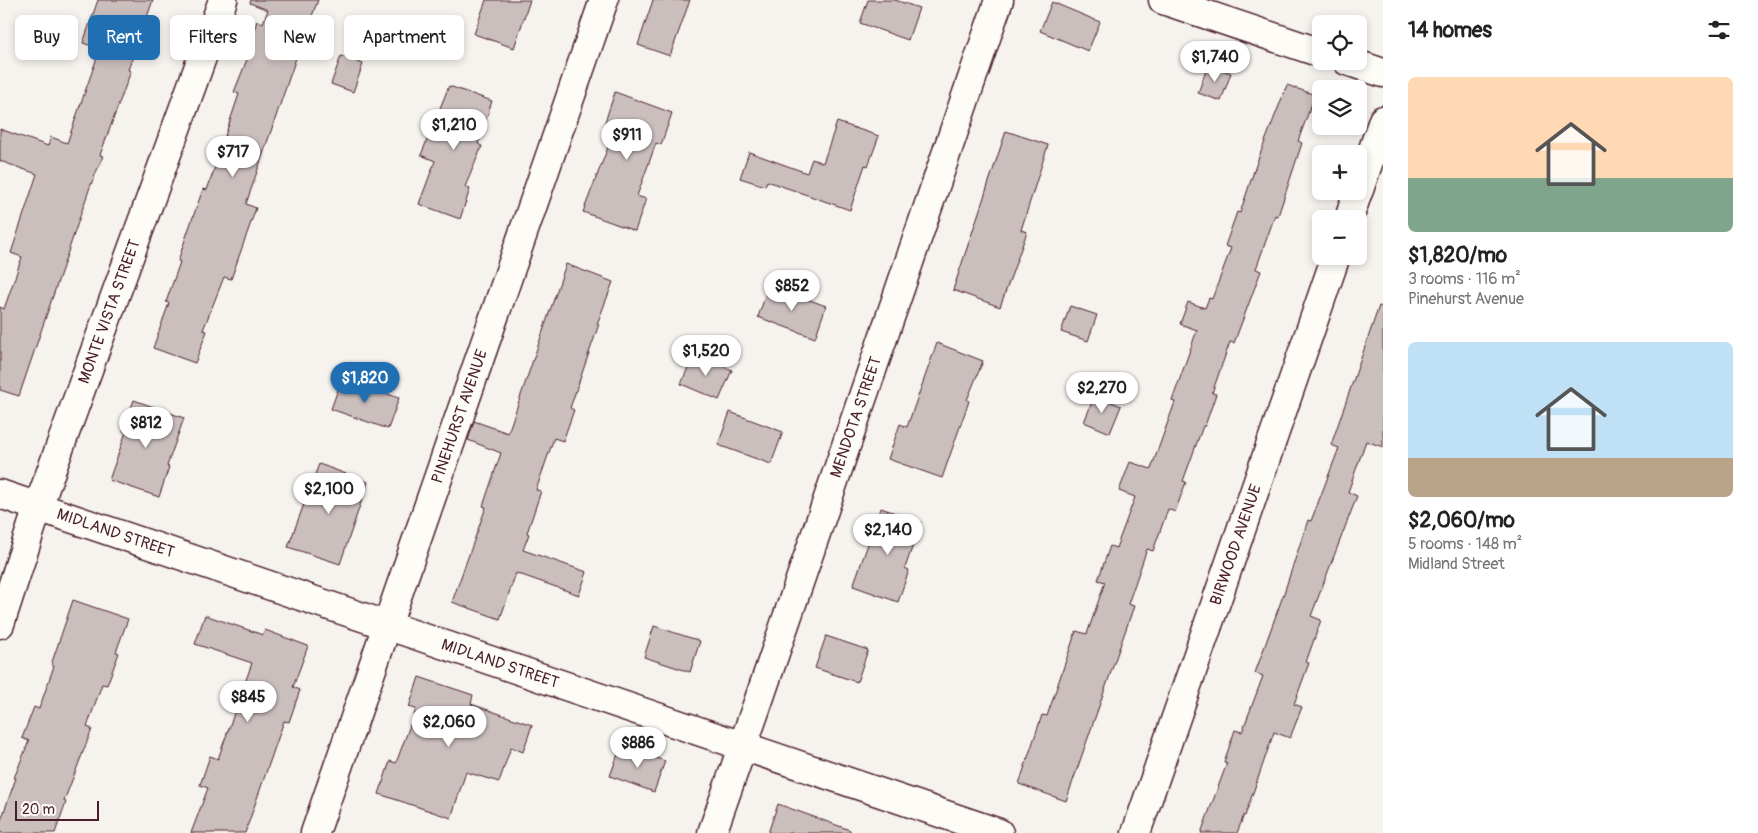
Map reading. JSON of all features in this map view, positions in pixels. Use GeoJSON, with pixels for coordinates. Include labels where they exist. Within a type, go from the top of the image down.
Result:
{"type":"FeatureCollection","features":[{"type":"Feature","properties":{"kind":"street","name":"MONTE VISTA STREET"},"geometry":{"type":"LineString","coordinates":[[0,624],[38,507],[223,0]]}},
{"type":"Feature","properties":{"kind":"street","name":"PINEHURST AVENUE"},"geometry":{"type":"LineString","coordinates":[[315,833],[604,0]]}},
{"type":"Feature","properties":{"kind":"street","name":"MENDOTA STREET"},"geometry":{"type":"LineString","coordinates":[[712,833],[999,0]]}},
{"type":"Feature","properties":{"kind":"street"},"geometry":{"type":"LineString","coordinates":[[1163,0],[1312,50]]}},
{"type":"Feature","properties":{"kind":"street"},"geometry":{"type":"LineString","coordinates":[[1367,68],[1383,73]]}},
{"type":"Feature","properties":{"kind":"street"},"geometry":{"type":"LineString","coordinates":[[1367,165],[1383,120]]}},
{"type":"Feature","properties":{"kind":"street","name":"BIRWOOD AVENUE"},"geometry":{"type":"LineString","coordinates":[[1136,833],[1333,265]]}},
{"type":"Feature","properties":{"kind":"street","name":"MIDLAND STREET"},"geometry":{"type":"LineString","coordinates":[[0,494],[998,833]]}},
{"type":"Feature","properties":{"kind":"building"},"geometry":{"type":"Polygon","coordinates":[[[98,0],[153,0],[148,15],[93,15],[98,0]]]}},
{"type":"Feature","properties":{"kind":"building"},"geometry":{"type":"Polygon","coordinates":[[[251,0],[318,0],[312,15],[266,15],[268,10],[250,3],[251,0]]]}},
{"type":"Feature","properties":{"kind":"building"},"geometry":{"type":"Polygon","coordinates":[[[486,0],[530,0],[514,48],[474,34],[486,0]]]}},
{"type":"Feature","properties":{"kind":"building"},"geometry":{"type":"Polygon","coordinates":[[[653,0],[690,0],[670,56],[638,45],[653,0]]]}},
{"type":"Feature","properties":{"kind":"building"},"geometry":{"type":"Polygon","coordinates":[[[868,0],[895,0],[919,8],[908,40],[860,23],[868,0]]]}},
{"type":"Feature","properties":{"kind":"building"},"geometry":{"type":"Polygon","coordinates":[[[1052,2],[1100,22],[1088,51],[1040,31],[1052,2]]]}},
{"type":"Feature","properties":{"kind":"building"},"geometry":{"type":"Polygon","coordinates":[[[265,18],[265,60],[295,60],[246,204],[256,208],[231,279],[224,277],[203,330],[207,331],[195,363],[153,348],[169,303],[166,302],[180,262],[178,261],[188,231],[203,189],[207,190],[226,136],[239,94],[234,92],[247,60],[255,60],[255,27],[257,21],[263,23],[265,18]]]}},
{"type":"Feature","properties":{"kind":"building"},"geometry":{"type":"Polygon","coordinates":[[[88,29],[88,45],[83,43],[88,29]]]}},
{"type":"Feature","properties":{"kind":"building"},"geometry":{"type":"Polygon","coordinates":[[[341,56],[344,57],[344,60],[352,60],[363,64],[353,92],[331,84],[341,56]]]}},
{"type":"Feature","properties":{"kind":"building"},"geometry":{"type":"Polygon","coordinates":[[[96,60],[132,60],[128,70],[131,71],[100,155],[103,156],[90,187],[19,396],[0,390],[0,307],[4,309],[22,257],[11,253],[37,174],[0,161],[0,129],[48,146],[51,137],[67,143],[96,60]]]}},
{"type":"Feature","properties":{"kind":"building"},"geometry":{"type":"Polygon","coordinates":[[[1208,65],[1231,73],[1221,101],[1198,93],[1208,65]]]}},
{"type":"Feature","properties":{"kind":"building"},"geometry":{"type":"Polygon","coordinates":[[[1287,85],[1312,94],[1312,103],[1298,141],[1302,143],[1278,216],[1275,215],[1256,269],[1261,271],[1234,343],[1230,342],[1212,393],[1216,394],[1183,481],[1186,482],[1175,512],[1168,509],[1153,551],[1147,549],[1128,604],[1134,606],[1066,801],[1019,784],[1042,715],[1047,716],[1076,631],[1087,634],[1105,582],[1098,580],[1110,546],[1116,548],[1135,497],[1119,491],[1130,462],[1151,469],[1175,402],[1172,401],[1197,330],[1180,324],[1188,302],[1205,308],[1209,298],[1212,299],[1231,248],[1225,246],[1237,212],[1240,213],[1257,162],[1287,85]]]}},
{"type":"Feature","properties":{"kind":"building"},"geometry":{"type":"Polygon","coordinates":[[[449,86],[492,101],[478,144],[482,146],[465,187],[470,189],[460,219],[419,204],[435,161],[421,155],[449,86]]]}},
{"type":"Feature","properties":{"kind":"building"},"geometry":{"type":"Polygon","coordinates":[[[615,92],[672,113],[661,145],[656,143],[637,196],[646,199],[635,231],[583,212],[615,129],[604,125],[615,92]]]}},
{"type":"Feature","properties":{"kind":"building"},"geometry":{"type":"Polygon","coordinates":[[[837,122],[879,136],[868,166],[865,165],[850,210],[767,181],[765,186],[740,178],[749,152],[807,173],[812,159],[823,163],[837,122]]]}},
{"type":"Feature","properties":{"kind":"building"},"geometry":{"type":"Polygon","coordinates":[[[1006,131],[1048,145],[1021,230],[1027,232],[1000,307],[953,290],[1006,131]]]}},
{"type":"Feature","properties":{"kind":"building"},"geometry":{"type":"Polygon","coordinates":[[[566,264],[613,282],[597,324],[599,324],[570,408],[574,410],[563,441],[554,438],[536,490],[541,491],[523,550],[587,572],[579,595],[516,573],[500,619],[452,602],[486,507],[483,506],[501,453],[468,440],[474,421],[508,433],[566,264]]]}},
{"type":"Feature","properties":{"kind":"building"},"geometry":{"type":"Polygon","coordinates":[[[769,285],[826,306],[815,338],[758,317],[769,285]]]}},
{"type":"Feature","properties":{"kind":"building"},"geometry":{"type":"Polygon","coordinates":[[[1070,306],[1097,315],[1088,341],[1061,332],[1070,306]]]}},
{"type":"Feature","properties":{"kind":"building"},"geometry":{"type":"Polygon","coordinates":[[[1379,306],[1383,307],[1383,447],[1366,441],[1348,492],[1357,496],[1311,616],[1321,620],[1306,662],[1309,663],[1294,704],[1302,707],[1290,738],[1274,732],[1245,816],[1237,833],[1201,833],[1227,763],[1224,762],[1235,730],[1242,732],[1263,676],[1255,673],[1308,520],[1311,521],[1339,448],[1331,445],[1379,306]]]}},
{"type":"Feature","properties":{"kind":"building"},"geometry":{"type":"Polygon","coordinates":[[[937,343],[983,361],[967,400],[969,401],[942,478],[888,459],[900,424],[907,427],[937,343]]]}},
{"type":"Feature","properties":{"kind":"building"},"geometry":{"type":"Polygon","coordinates":[[[694,354],[732,370],[719,400],[681,384],[694,354]]]}},
{"type":"Feature","properties":{"kind":"building"},"geometry":{"type":"Polygon","coordinates":[[[342,378],[399,398],[388,429],[331,409],[342,378]]]}},
{"type":"Feature","properties":{"kind":"building"},"geometry":{"type":"Polygon","coordinates":[[[1095,395],[1121,406],[1110,433],[1084,422],[1095,395]]]}},
{"type":"Feature","properties":{"kind":"building"},"geometry":{"type":"Polygon","coordinates":[[[134,400],[184,418],[167,466],[169,467],[159,497],[109,480],[126,432],[123,431],[134,400]]]}},
{"type":"Feature","properties":{"kind":"building"},"geometry":{"type":"Polygon","coordinates":[[[730,412],[783,432],[771,464],[718,445],[730,412]]]}},
{"type":"Feature","properties":{"kind":"building"},"geometry":{"type":"Polygon","coordinates":[[[319,464],[368,482],[340,564],[288,547],[319,464]]]}},
{"type":"Feature","properties":{"kind":"building"},"geometry":{"type":"Polygon","coordinates":[[[881,508],[921,522],[905,568],[909,570],[898,602],[853,586],[881,508]]]}},
{"type":"Feature","properties":{"kind":"building"},"geometry":{"type":"Polygon","coordinates":[[[73,600],[128,619],[116,652],[119,653],[107,685],[102,684],[87,727],[92,729],[64,801],[66,802],[55,833],[0,833],[0,823],[16,778],[14,778],[29,741],[22,738],[34,707],[39,709],[54,666],[51,665],[73,600]]]}},
{"type":"Feature","properties":{"kind":"building"},"geometry":{"type":"Polygon","coordinates":[[[205,615],[263,635],[265,630],[308,646],[293,687],[300,690],[289,722],[284,721],[245,833],[191,833],[208,788],[200,785],[210,756],[218,759],[252,663],[195,644],[205,615]]]}},
{"type":"Feature","properties":{"kind":"building"},"geometry":{"type":"Polygon","coordinates":[[[654,626],[700,641],[690,672],[644,657],[654,626]]]}},
{"type":"Feature","properties":{"kind":"building"},"geometry":{"type":"Polygon","coordinates":[[[826,636],[868,650],[857,682],[815,668],[826,636]]]}},
{"type":"Feature","properties":{"kind":"building"},"geometry":{"type":"Polygon","coordinates":[[[419,677],[473,695],[471,704],[532,725],[523,752],[511,747],[499,782],[466,772],[451,818],[379,794],[390,761],[396,763],[416,709],[409,707],[419,677]]]}},
{"type":"Feature","properties":{"kind":"building"},"geometry":{"type":"Polygon","coordinates":[[[621,746],[665,761],[654,792],[610,776],[621,746]]]}},
{"type":"Feature","properties":{"kind":"building"},"geometry":{"type":"Polygon","coordinates":[[[778,804],[850,830],[850,833],[768,833],[778,804]]]}}]}
